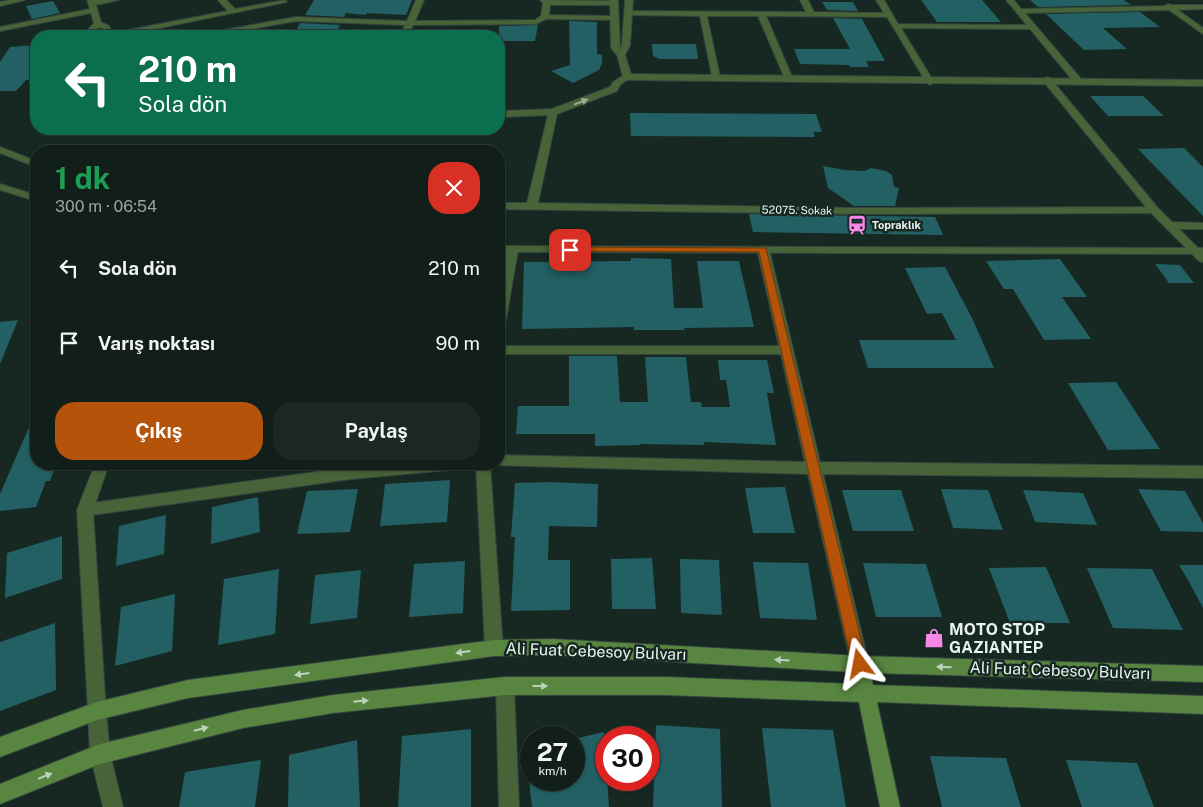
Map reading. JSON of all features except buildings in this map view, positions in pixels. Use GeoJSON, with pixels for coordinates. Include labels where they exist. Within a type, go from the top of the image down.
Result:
{"type":"FeatureCollection","features":[{"type":"Feature","properties":{"kind":"main road","name":"Ali Fuat Cebesoy Bulvarı"},"geometry":{"type":"LineString","coordinates":[[0,747],[97,711],[188,689],[494,648],[553,647],[860,664],[1203,674]]}},
{"type":"Feature","properties":{"kind":"main road"},"geometry":{"type":"LineString","coordinates":[[860,664],[890,807]]}},
{"type":"Feature","properties":{"kind":"main road"},"geometry":{"type":"LineString","coordinates":[[0,794],[100,754],[243,719],[333,704],[505,686],[666,686],[1203,705]]}},
{"type":"Feature","properties":{"kind":"street"},"geometry":{"type":"LineString","coordinates":[[0,4],[21,0]]}},
{"type":"Feature","properties":{"kind":"street"},"geometry":{"type":"LineString","coordinates":[[0,29],[115,0]]}},
{"type":"Feature","properties":{"kind":"street"},"geometry":{"type":"LineString","coordinates":[[222,0],[233,12]]}},
{"type":"Feature","properties":{"kind":"street"},"geometry":{"type":"LineString","coordinates":[[152,30],[187,25],[233,12],[283,2],[281,0]]}},
{"type":"Feature","properties":{"kind":"street"},"geometry":{"type":"LineString","coordinates":[[406,30],[420,0]]}},
{"type":"Feature","properties":{"kind":"street"},"geometry":{"type":"LineString","coordinates":[[621,55],[626,45],[629,0]]}},
{"type":"Feature","properties":{"kind":"street"},"geometry":{"type":"LineString","coordinates":[[804,0],[811,14]]}},
{"type":"Feature","properties":{"kind":"street"},"geometry":{"type":"LineString","coordinates":[[880,0],[930,82]]}},
{"type":"Feature","properties":{"kind":"street"},"geometry":{"type":"LineString","coordinates":[[1010,0],[1078,81]]}},
{"type":"Feature","properties":{"kind":"street"},"geometry":{"type":"LineString","coordinates":[[1162,0],[1169,8],[1203,32]]}},
{"type":"Feature","properties":{"kind":"street"},"geometry":{"type":"LineString","coordinates":[[546,17],[546,1],[614,1],[615,48],[621,55],[627,77]]}},
{"type":"Feature","properties":{"kind":"street"},"geometry":{"type":"LineString","coordinates":[[93,5],[98,23],[107,30]]}},
{"type":"Feature","properties":{"kind":"street"},"geometry":{"type":"LineString","coordinates":[[1020,11],[1203,7]]}},
{"type":"Feature","properties":{"kind":"street"},"geometry":{"type":"LineString","coordinates":[[628,13],[889,15]]}},
{"type":"Feature","properties":{"kind":"street"},"geometry":{"type":"LineString","coordinates":[[703,14],[716,77]]}},
{"type":"Feature","properties":{"kind":"street"},"geometry":{"type":"LineString","coordinates":[[761,14],[789,79]]}},
{"type":"Feature","properties":{"kind":"street"},"geometry":{"type":"LineString","coordinates":[[237,30],[296,20],[409,23],[536,22],[546,17],[614,18]]}},
{"type":"Feature","properties":{"kind":"street"},"geometry":{"type":"LineString","coordinates":[[92,30],[98,23]]}},
{"type":"Feature","properties":{"kind":"street"},"geometry":{"type":"LineString","coordinates":[[896,26],[1034,28]]}},
{"type":"Feature","properties":{"kind":"street"},"geometry":{"type":"LineString","coordinates":[[505,108],[531,108],[551,104],[602,86],[616,84],[627,77],[930,82],[1047,80],[1203,83]]}},
{"type":"Feature","properties":{"kind":"street"},"geometry":{"type":"LineString","coordinates":[[1047,80],[1154,210],[1200,253]]}},
{"type":"Feature","properties":{"kind":"street"},"geometry":{"type":"LineString","coordinates":[[505,114],[553,112],[614,90],[616,84]]}},
{"type":"Feature","properties":{"kind":"street"},"geometry":{"type":"LineString","coordinates":[[532,206],[553,112]]}},
{"type":"Feature","properties":{"kind":"street"},"geometry":{"type":"LineString","coordinates":[[0,150],[30,162]]}},
{"type":"Feature","properties":{"kind":"street"},"geometry":{"type":"LineString","coordinates":[[0,188],[30,196]]}},
{"type":"Feature","properties":{"kind":"street","name":"52075. Sokak"},"geometry":{"type":"LineString","coordinates":[[505,206],[852,211],[1154,210]]}},
{"type":"Feature","properties":{"kind":"street"},"geometry":{"type":"LineString","coordinates":[[1170,225],[1203,226]]}},
{"type":"Feature","properties":{"kind":"street"},"geometry":{"type":"LineString","coordinates":[[505,249],[1200,253]]}},
{"type":"Feature","properties":{"kind":"street"},"geometry":{"type":"LineString","coordinates":[[505,290],[512,250]]}},
{"type":"Feature","properties":{"kind":"street"},"geometry":{"type":"LineString","coordinates":[[763,250],[860,664]]}},
{"type":"Feature","properties":{"kind":"street"},"geometry":{"type":"LineString","coordinates":[[505,350],[786,350]]}},
{"type":"Feature","properties":{"kind":"street"},"geometry":{"type":"LineString","coordinates":[[505,461],[813,468],[1203,472]]}},
{"type":"Feature","properties":{"kind":"street"},"geometry":{"type":"LineString","coordinates":[[100,470],[86,510],[100,754],[114,807]]}},
{"type":"Feature","properties":{"kind":"street"},"geometry":{"type":"LineString","coordinates":[[86,510],[391,470]]}},
{"type":"Feature","properties":{"kind":"street"},"geometry":{"type":"LineString","coordinates":[[483,470],[494,648]]}},
{"type":"Feature","properties":{"kind":"street"},"geometry":{"type":"LineString","coordinates":[[505,686],[509,807]]}},
{"type":"Feature","properties":{"kind":"place","name":"Topraklık"},"geometry":{"type":"Point","coordinates":[857,225]}},
{"type":"Feature","properties":{"kind":"place","name":"MOTO STOP GAZIANTEP"},"geometry":{"type":"Point","coordinates":[934,638]}},
{"type":"Feature","properties":{"kind":"route"},"geometry":{"type":"LineString","coordinates":[[570,250],[763,250],[860,664]]}}]}
